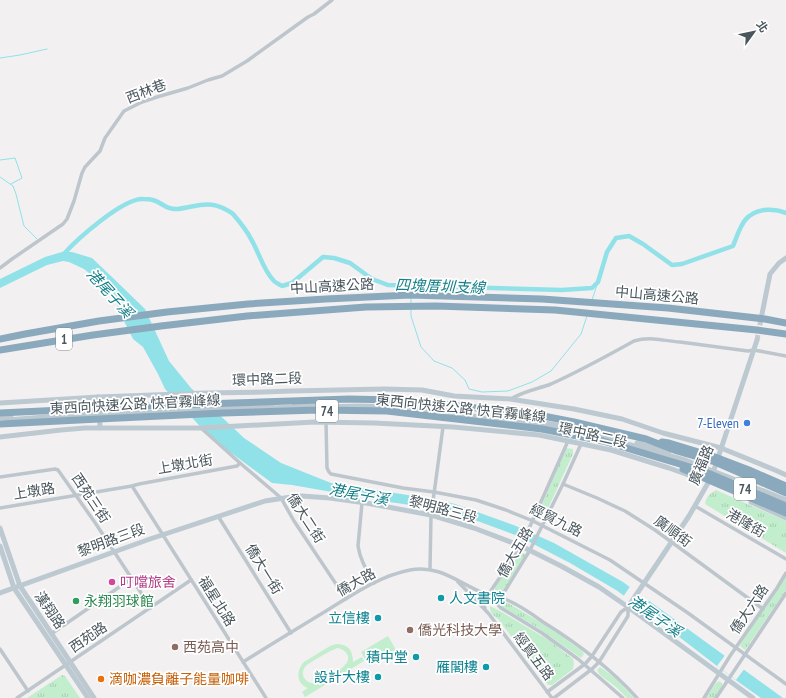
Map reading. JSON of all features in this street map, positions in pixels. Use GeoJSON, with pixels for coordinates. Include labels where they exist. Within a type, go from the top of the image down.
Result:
{"type":"FeatureCollection","features":[{"type":"Feature","properties":{"kind":"highway","name":"中山高速公路"},"geometry":{"type":"LineString","coordinates":[[0,339],[99,321],[155,314],[326,298],[410,295],[542,299],[660,307],[786,323]]}},
{"type":"Feature","properties":{"kind":"highway","name":"中山高速公路"},"geometry":{"type":"LineString","coordinates":[[0,350],[161,326],[247,316],[366,307],[436,306],[555,310],[786,334]]}},
{"type":"Feature","properties":{"kind":"highway","name":"東西向快速公路 快官霧峰線"},"geometry":{"type":"LineString","coordinates":[[0,413],[350,399],[395,400],[442,404],[538,415],[646,439],[677,451],[715,462],[786,493]]}},
{"type":"Feature","properties":{"kind":"highway","name":"東西向快速公路 快官霧峰線"},"geometry":{"type":"LineString","coordinates":[[0,424],[223,413],[318,410],[387,411],[542,430],[603,441],[703,471],[786,506]]}},
{"type":"Feature","properties":{"kind":"highway"},"geometry":{"type":"LineString","coordinates":[[646,439],[669,443],[715,457],[786,486]]}},
{"type":"Feature","properties":{"kind":"highway"},"geometry":{"type":"LineString","coordinates":[[650,455],[786,513]]}},
{"type":"Feature","properties":{"kind":"street","name":"西林巷"},"geometry":{"type":"LineString","coordinates":[[0,268],[63,224],[67,219],[85,167],[100,151],[102,143],[124,111],[142,102],[222,76],[257,54],[332,0]]}},
{"type":"Feature","properties":{"kind":"street"},"geometry":{"type":"LineString","coordinates":[[761,319],[770,274],[779,263],[786,258]]}},
{"type":"Feature","properties":{"kind":"street"},"geometry":{"type":"LineString","coordinates":[[510,400],[518,394],[535,390],[550,384],[634,341],[650,338],[748,351],[754,350],[786,356]]}},
{"type":"Feature","properties":{"kind":"street","name":"廣福路"},"geometry":{"type":"LineString","coordinates":[[628,607],[695,506],[708,483],[754,350],[756,340]]}},
{"type":"Feature","properties":{"kind":"street","name":"環中路二段"},"geometry":{"type":"LineString","coordinates":[[0,403],[98,397],[291,390],[422,390],[454,396],[510,400],[574,409],[622,419],[663,433],[721,448],[786,475]]}},
{"type":"Feature","properties":{"kind":"street"},"geometry":{"type":"LineString","coordinates":[[98,397],[100,427]]}},
{"type":"Feature","properties":{"kind":"street","name":"環中路二段"},"geometry":{"type":"LineString","coordinates":[[184,410],[350,403],[404,405],[488,414],[589,431],[673,453],[786,497]]}},
{"type":"Feature","properties":{"kind":"street","name":"環中路二段"},"geometry":{"type":"LineString","coordinates":[[184,410],[397,406],[435,413],[494,418],[568,430],[613,440],[685,460],[714,469],[786,500]]}},
{"type":"Feature","properties":{"kind":"street"},"geometry":{"type":"LineString","coordinates":[[0,420],[99,412],[184,410]]}},
{"type":"Feature","properties":{"kind":"street","name":"環中路二段"},"geometry":{"type":"LineString","coordinates":[[0,437],[100,427],[201,428],[315,422],[374,423],[443,427],[539,435],[611,450],[669,468],[708,483],[786,518]]}},
{"type":"Feature","properties":{"kind":"street","name":"經貿九路"},"geometry":{"type":"LineString","coordinates":[[326,422],[327,468],[329,472],[403,488],[476,500],[533,521],[610,560],[643,585],[688,613],[786,684]]}},
{"type":"Feature","properties":{"kind":"street"},"geometry":{"type":"LineString","coordinates":[[430,569],[431,515],[443,427]]}},
{"type":"Feature","properties":{"kind":"street","name":"僑大二街"},"geometry":{"type":"LineString","coordinates":[[201,428],[281,498],[294,521],[346,599]]}},
{"type":"Feature","properties":{"kind":"street","name":"僑大五路"},"geometry":{"type":"LineString","coordinates":[[488,595],[521,546],[568,441]]}},
{"type":"Feature","properties":{"kind":"street","name":"僑大五路"},"geometry":{"type":"LineString","coordinates":[[497,604],[530,550],[581,444]]}},
{"type":"Feature","properties":{"kind":"street","name":"上墩北街"},"geometry":{"type":"LineString","coordinates":[[132,486],[237,466],[240,463]]}},
{"type":"Feature","properties":{"kind":"street","name":"西苑三街"},"geometry":{"type":"LineString","coordinates":[[0,477],[55,469],[60,472],[150,608]]}},
{"type":"Feature","properties":{"kind":"street","name":"廣順街"},"geometry":{"type":"LineString","coordinates":[[563,484],[625,511],[655,530],[763,609]]}},
{"type":"Feature","properties":{"kind":"street"},"geometry":{"type":"LineString","coordinates":[[132,486],[162,535]]}},
{"type":"Feature","properties":{"kind":"street","name":"上墩路"},"geometry":{"type":"LineString","coordinates":[[0,508],[132,486]]}},
{"type":"Feature","properties":{"kind":"street","name":"黎明路三段"},"geometry":{"type":"LineString","coordinates":[[0,593],[162,535],[265,501],[302,496],[362,503],[431,515],[474,528],[530,550],[599,588],[628,607],[729,679],[753,698]]}},
{"type":"Feature","properties":{"kind":"street"},"geometry":{"type":"LineString","coordinates":[[362,503],[358,546],[360,558],[374,583]]}},
{"type":"Feature","properties":{"kind":"street","name":"港隆街"},"geometry":{"type":"LineString","coordinates":[[695,506],[786,559]]}},
{"type":"Feature","properties":{"kind":"street","name":"僑大一街"},"geometry":{"type":"LineString","coordinates":[[218,516],[291,633]]}},
{"type":"Feature","properties":{"kind":"street","name":"漢翔路"},"geometry":{"type":"LineString","coordinates":[[0,528],[20,586],[88,698]]}},
{"type":"Feature","properties":{"kind":"street","name":"福星北路"},"geometry":{"type":"LineString","coordinates":[[162,535],[266,698]]}},
{"type":"Feature","properties":{"kind":"street","name":"漢翔路"},"geometry":{"type":"LineString","coordinates":[[0,546],[14,588],[49,635]]}},
{"type":"Feature","properties":{"kind":"street","name":"僑大路"},"geometry":{"type":"LineString","coordinates":[[243,662],[374,583],[411,570],[430,569],[450,575],[482,593],[507,600],[547,624],[592,656],[624,684],[637,698]]}},
{"type":"Feature","properties":{"kind":"street","name":"僑大六路"},"geometry":{"type":"LineString","coordinates":[[720,673],[786,573]]}},
{"type":"Feature","properties":{"kind":"street","name":"經貿五路"},"geometry":{"type":"LineString","coordinates":[[450,575],[462,585],[489,614],[553,698]]}},
{"type":"Feature","properties":{"kind":"street"},"geometry":{"type":"LineString","coordinates":[[49,635],[131,579]]}},
{"type":"Feature","properties":{"kind":"street","name":"西苑路"},"geometry":{"type":"LineString","coordinates":[[17,698],[191,580]]}},
{"type":"Feature","properties":{"kind":"street"},"geometry":{"type":"LineString","coordinates":[[482,593],[482,602],[489,614]]}},
{"type":"Feature","properties":{"kind":"street","name":"僑大六路"},"geometry":{"type":"LineString","coordinates":[[729,679],[786,593]]}},
{"type":"Feature","properties":{"kind":"street","name":"僑大路"},"geometry":{"type":"LineString","coordinates":[[488,595],[501,608],[542,633],[592,669],[623,698]]}},
{"type":"Feature","properties":{"kind":"street"},"geometry":{"type":"LineString","coordinates":[[547,692],[585,664],[621,613],[628,607]]}},
{"type":"Feature","properties":{"kind":"street"},"geometry":{"type":"LineString","coordinates":[[553,698],[599,662],[628,616],[628,607]]}},
{"type":"Feature","properties":{"kind":"street"},"geometry":{"type":"LineString","coordinates":[[0,649],[28,690]]}},
{"type":"Feature","properties":{"kind":"street","name":"漢翔路"},"geometry":{"type":"LineString","coordinates":[[68,664],[94,698]]}},
{"type":"Feature","properties":{"kind":"street"},"geometry":{"type":"LineString","coordinates":[[704,698],[720,673]]}},
{"type":"Feature","properties":{"kind":"street"},"geometry":{"type":"LineString","coordinates":[[716,698],[729,679]]}},
{"type":"Feature","properties":{"kind":"green space"},"geometry":{"type":"Polygon","coordinates":[[[566,448],[573,449],[573,454],[542,519],[537,517],[538,514],[566,448]]]}},
{"type":"Feature","properties":{"kind":"green space"},"geometry":{"type":"Polygon","coordinates":[[[716,490],[786,521],[786,553],[705,504],[706,499],[716,490]]]}},
{"type":"Feature","properties":{"kind":"green space"},"geometry":{"type":"Polygon","coordinates":[[[520,552],[525,554],[525,557],[503,591],[500,593],[495,590],[495,586],[517,554],[520,552]]]}},
{"type":"Feature","properties":{"kind":"green space"},"geometry":{"type":"Polygon","coordinates":[[[786,575],[786,590],[745,650],[740,646],[742,642],[786,575]]]}},
{"type":"Feature","properties":{"kind":"green space"},"geometry":{"type":"Polygon","coordinates":[[[503,600],[560,635],[584,654],[581,658],[538,628],[502,607],[500,604],[503,600]]]}},
{"type":"Feature","properties":{"kind":"green space"},"geometry":{"type":"Polygon","coordinates":[[[490,606],[550,641],[573,659],[573,669],[552,685],[548,685],[498,619],[492,614],[490,606]]]}},
{"type":"Feature","properties":{"kind":"green space"},"geometry":{"type":"Polygon","coordinates":[[[388,636],[396,650],[369,666],[361,652],[388,636]]]}},
{"type":"Feature","properties":{"kind":"green space"},"geometry":{"type":"Polygon","coordinates":[[[336,644],[344,645],[351,651],[353,662],[362,657],[364,661],[305,697],[302,692],[308,688],[301,683],[298,676],[301,665],[330,646],[336,644]],[[338,648],[315,659],[305,667],[303,670],[303,676],[307,681],[316,683],[345,665],[348,660],[348,656],[345,652],[338,648]]]}},
{"type":"Feature","properties":{"kind":"green space"},"geometry":{"type":"Polygon","coordinates":[[[600,667],[615,678],[634,698],[627,698],[616,687],[600,675],[597,670],[600,667]]]}},
{"type":"Feature","properties":{"kind":"green space"},"geometry":{"type":"Polygon","coordinates":[[[62,675],[65,676],[80,698],[27,698],[62,675]]]}},
{"type":"Feature","properties":{"kind":"green space"},"geometry":{"type":"Polygon","coordinates":[[[719,681],[722,683],[722,687],[714,698],[706,698],[716,683],[719,681]]]}},
{"type":"Feature","properties":{"kind":"water","name":"港尾子溪"},"geometry":{"type":"Polygon","coordinates":[[[62,252],[72,252],[92,258],[112,277],[145,309],[169,361],[191,388],[244,438],[281,463],[331,483],[433,499],[455,504],[516,526],[554,543],[623,582],[783,698],[761,698],[616,590],[570,563],[518,536],[444,510],[272,483],[211,438],[165,389],[143,347],[133,339],[116,302],[100,282],[84,269],[69,262],[63,261],[47,265],[0,288],[0,279],[45,257],[62,252]]]}},
{"type":"Feature","properties":{"kind":"pier"},"geometry":{"type":"Polygon","coordinates":[[[631,585],[650,599],[642,610],[623,597],[631,585]]]}},
{"type":"Feature","properties":{"kind":"pier"},"geometry":{"type":"Polygon","coordinates":[[[726,654],[745,668],[736,680],[717,666],[726,654]]]}},
{"type":"Feature","properties":{"kind":"waterway"},"geometry":{"type":"LineString","coordinates":[[0,58],[47,49]]}},
{"type":"Feature","properties":{"kind":"waterway"},"geometry":{"type":"LineString","coordinates":[[0,160],[15,158],[22,178],[11,184]]}},
{"type":"Feature","properties":{"kind":"waterway"},"geometry":{"type":"LineString","coordinates":[[0,177],[13,186],[24,226],[37,239]]}},
{"type":"Feature","properties":{"kind":"waterway","name":"四塊厝圳支線"},"geometry":{"type":"LineString","coordinates":[[63,255],[89,230],[112,212],[134,201],[148,199],[174,209],[202,205],[219,206],[233,214],[254,244],[270,277],[282,286],[292,283],[323,257],[334,258],[350,263],[372,279],[388,285],[562,290],[592,288],[598,282],[607,252],[616,238],[629,236],[672,265],[682,264],[733,246],[740,228],[751,214],[764,210],[778,210],[786,213]]}},
{"type":"Feature","properties":{"kind":"waterway"},"geometry":{"type":"LineString","coordinates":[[592,300],[598,282]]}},
{"type":"Feature","properties":{"kind":"waterway","name":"四塊厝圳支線"},"geometry":{"type":"LineString","coordinates":[[410,285],[411,292]]}},
{"type":"Feature","properties":{"kind":"waterway"},"geometry":{"type":"LineString","coordinates":[[411,297],[411,304]]}},
{"type":"Feature","properties":{"kind":"waterway"},"geometry":{"type":"LineString","coordinates":[[411,309],[411,316],[421,347],[434,361],[452,368],[465,380],[469,389],[482,392],[508,391],[532,382],[551,371],[581,334],[587,316]]}},
{"type":"Feature","properties":{"kind":"tunnel"},"geometry":{"type":"LineString","coordinates":[[757,340],[761,319]]}},
{"type":"Feature","properties":{"kind":"place","name":"7-Eleven"},"geometry":{"type":"Point","coordinates":[747,423]}},
{"type":"Feature","properties":{"kind":"place","name":"叮噹旅舍"},"geometry":{"type":"Point","coordinates":[112,582]}},
{"type":"Feature","properties":{"kind":"place","name":"人文書院"},"geometry":{"type":"Point","coordinates":[441,598]}},
{"type":"Feature","properties":{"kind":"place","name":"永翔羽球館"},"geometry":{"type":"Point","coordinates":[76,601]}},
{"type":"Feature","properties":{"kind":"place","name":"立信樓"},"geometry":{"type":"Point","coordinates":[378,618]}},
{"type":"Feature","properties":{"kind":"place","name":"僑光科技大學"},"geometry":{"type":"Point","coordinates":[410,630]}},
{"type":"Feature","properties":{"kind":"place","name":"西苑高中"},"geometry":{"type":"Point","coordinates":[175,647]}},
{"type":"Feature","properties":{"kind":"place","name":"積中堂"},"geometry":{"type":"Point","coordinates":[416,657]}},
{"type":"Feature","properties":{"kind":"place","name":"雁閣樓"},"geometry":{"type":"Point","coordinates":[486,667]}},
{"type":"Feature","properties":{"kind":"place","name":"設計大樓"},"geometry":{"type":"Point","coordinates":[378,677]}},
{"type":"Feature","properties":{"kind":"place","name":"滴咖濃負離子能量咖啡"},"geometry":{"type":"Point","coordinates":[101,679]}}]}
